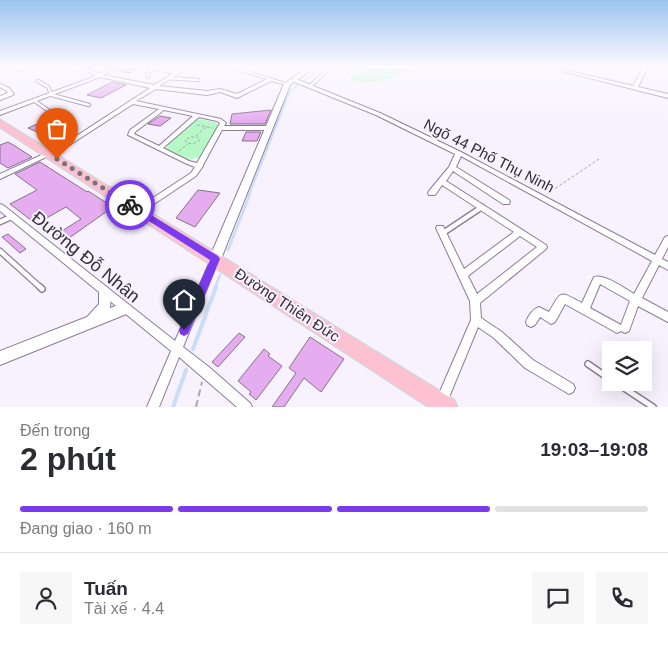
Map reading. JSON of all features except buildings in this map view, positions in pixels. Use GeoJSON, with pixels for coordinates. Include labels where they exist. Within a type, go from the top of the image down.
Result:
{"type":"FeatureCollection","features":[{"type":"Feature","properties":{"kind":"main road","name":"Đường Thiên Đức"},"geometry":{"type":"LineString","coordinates":[[0,123],[444,405]]}},
{"type":"Feature","properties":{"kind":"street"},"geometry":{"type":"LineString","coordinates":[[0,85],[11,94],[0,98]]}},
{"type":"Feature","properties":{"kind":"street"},"geometry":{"type":"LineString","coordinates":[[0,114],[77,85]]}},
{"type":"Feature","properties":{"kind":"street"},"geometry":{"type":"LineString","coordinates":[[144,85],[207,93],[220,90],[237,96],[259,85]]}},
{"type":"Feature","properties":{"kind":"street"},"geometry":{"type":"LineString","coordinates":[[0,177],[63,147],[157,85]]}},
{"type":"Feature","properties":{"kind":"street"},"geometry":{"type":"LineString","coordinates":[[153,407],[269,128],[290,85]]}},
{"type":"Feature","properties":{"kind":"street","name":"Ngõ 44 Phố Thụ Ninh"},"geometry":{"type":"LineString","coordinates":[[305,85],[378,114],[459,153],[668,266]]}},
{"type":"Feature","properties":{"kind":"street"},"geometry":{"type":"LineString","coordinates":[[624,85],[668,96]]}},
{"type":"Feature","properties":{"kind":"street"},"geometry":{"type":"LineString","coordinates":[[132,102],[222,121],[200,166],[187,179],[139,211]]}},
{"type":"Feature","properties":{"kind":"street"},"geometry":{"type":"LineString","coordinates":[[164,108],[131,133],[132,136],[187,162],[200,166]]}},
{"type":"Feature","properties":{"kind":"street"},"geometry":{"type":"LineString","coordinates":[[160,148],[198,115]]}},
{"type":"Feature","properties":{"kind":"street"},"geometry":{"type":"LineString","coordinates":[[219,128],[269,128]]}},
{"type":"Feature","properties":{"kind":"street"},"geometry":{"type":"LineString","coordinates":[[432,193],[452,168],[459,153]]}},
{"type":"Feature","properties":{"kind":"street"},"geometry":{"type":"LineString","coordinates":[[452,168],[506,202]]}},
{"type":"Feature","properties":{"kind":"street"},"geometry":{"type":"LineString","coordinates":[[441,181],[543,247],[475,300]]}},
{"type":"Feature","properties":{"kind":"street","name":"Đường Đỗ Nhân"},"geometry":{"type":"LineString","coordinates":[[0,207],[124,309],[176,348],[246,407]]}},
{"type":"Feature","properties":{"kind":"street"},"geometry":{"type":"LineString","coordinates":[[442,231],[475,300],[476,320],[444,405]]}},
{"type":"Feature","properties":{"kind":"street"},"geometry":{"type":"LineString","coordinates":[[462,275],[520,232]]}},
{"type":"Feature","properties":{"kind":"street"},"geometry":{"type":"LineString","coordinates":[[531,322],[539,311],[551,319],[563,298],[621,328],[668,239]]}},
{"type":"Feature","properties":{"kind":"street"},"geometry":{"type":"LineString","coordinates":[[584,309],[597,280],[604,281],[668,317]]}},
{"type":"Feature","properties":{"kind":"street"},"geometry":{"type":"LineString","coordinates":[[89,323],[105,306],[105,293]]}},
{"type":"Feature","properties":{"kind":"street"},"geometry":{"type":"LineString","coordinates":[[0,358],[124,309]]}},
{"type":"Feature","properties":{"kind":"street"},"geometry":{"type":"LineString","coordinates":[[476,320],[498,335],[529,364],[569,388]]}},
{"type":"Feature","properties":{"kind":"lane"},"geometry":{"type":"LineString","coordinates":[[45,85],[48,87],[52,95],[89,105]]}},
{"type":"Feature","properties":{"kind":"lane"},"geometry":{"type":"LineString","coordinates":[[35,101],[49,111],[65,116]]}},
{"type":"Feature","properties":{"kind":"lane"},"geometry":{"type":"LineString","coordinates":[[442,231],[482,207]]}},
{"type":"Feature","properties":{"kind":"lane"},"geometry":{"type":"LineString","coordinates":[[0,222],[10,216]]}},
{"type":"Feature","properties":{"kind":"lane"},"geometry":{"type":"LineString","coordinates":[[0,251],[42,289]]}},
{"type":"Feature","properties":{"kind":"lane"},"geometry":{"type":"LineString","coordinates":[[588,364],[602,374]]}},
{"type":"Feature","properties":{"kind":"lane"},"geometry":{"type":"LineString","coordinates":[[629,391],[653,407]]}},
{"type":"Feature","properties":{"kind":"path"},"geometry":{"type":"LineString","coordinates":[[192,123],[219,128]]}},
{"type":"Feature","properties":{"kind":"path"},"geometry":{"type":"LineString","coordinates":[[188,144],[185,141],[187,138],[196,136],[206,127]]}},
{"type":"Feature","properties":{"kind":"path"},"geometry":{"type":"LineString","coordinates":[[177,153],[188,144],[199,141],[200,138],[196,136]]}},
{"type":"Feature","properties":{"kind":"path"},"geometry":{"type":"LineString","coordinates":[[542,197],[599,159]]}},
{"type":"Feature","properties":{"kind":"path"},"geometry":{"type":"LineString","coordinates":[[196,407],[205,372]]}},
{"type":"Feature","properties":{"kind":"green space"},"geometry":{"type":"Polygon","coordinates":[[[201,119],[217,123],[218,126],[200,157],[188,160],[166,149],[168,144],[194,121],[201,119]]]}},
{"type":"Feature","properties":{"kind":"waterway"},"geometry":{"type":"LineString","coordinates":[[249,195],[287,98],[291,90],[298,85]]}},
{"type":"Feature","properties":{"kind":"waterway"},"geometry":{"type":"LineString","coordinates":[[228,250],[250,194]]}},
{"type":"Feature","properties":{"kind":"waterway"},"geometry":{"type":"LineString","coordinates":[[215,288],[220,275]]}},
{"type":"Feature","properties":{"kind":"waterway"},"geometry":{"type":"LineString","coordinates":[[193,349],[216,287]]}},
{"type":"Feature","properties":{"kind":"waterway"},"geometry":{"type":"LineString","coordinates":[[173,407],[186,370]]}},
{"type":"Feature","properties":{"kind":"way so far"},"geometry":{"type":"LineString","coordinates":[[57,159],[130,205]]}},
{"type":"Feature","properties":{"kind":"route"},"geometry":{"type":"LineString","coordinates":[[130,205],[215,259],[184,330]]}}]}
